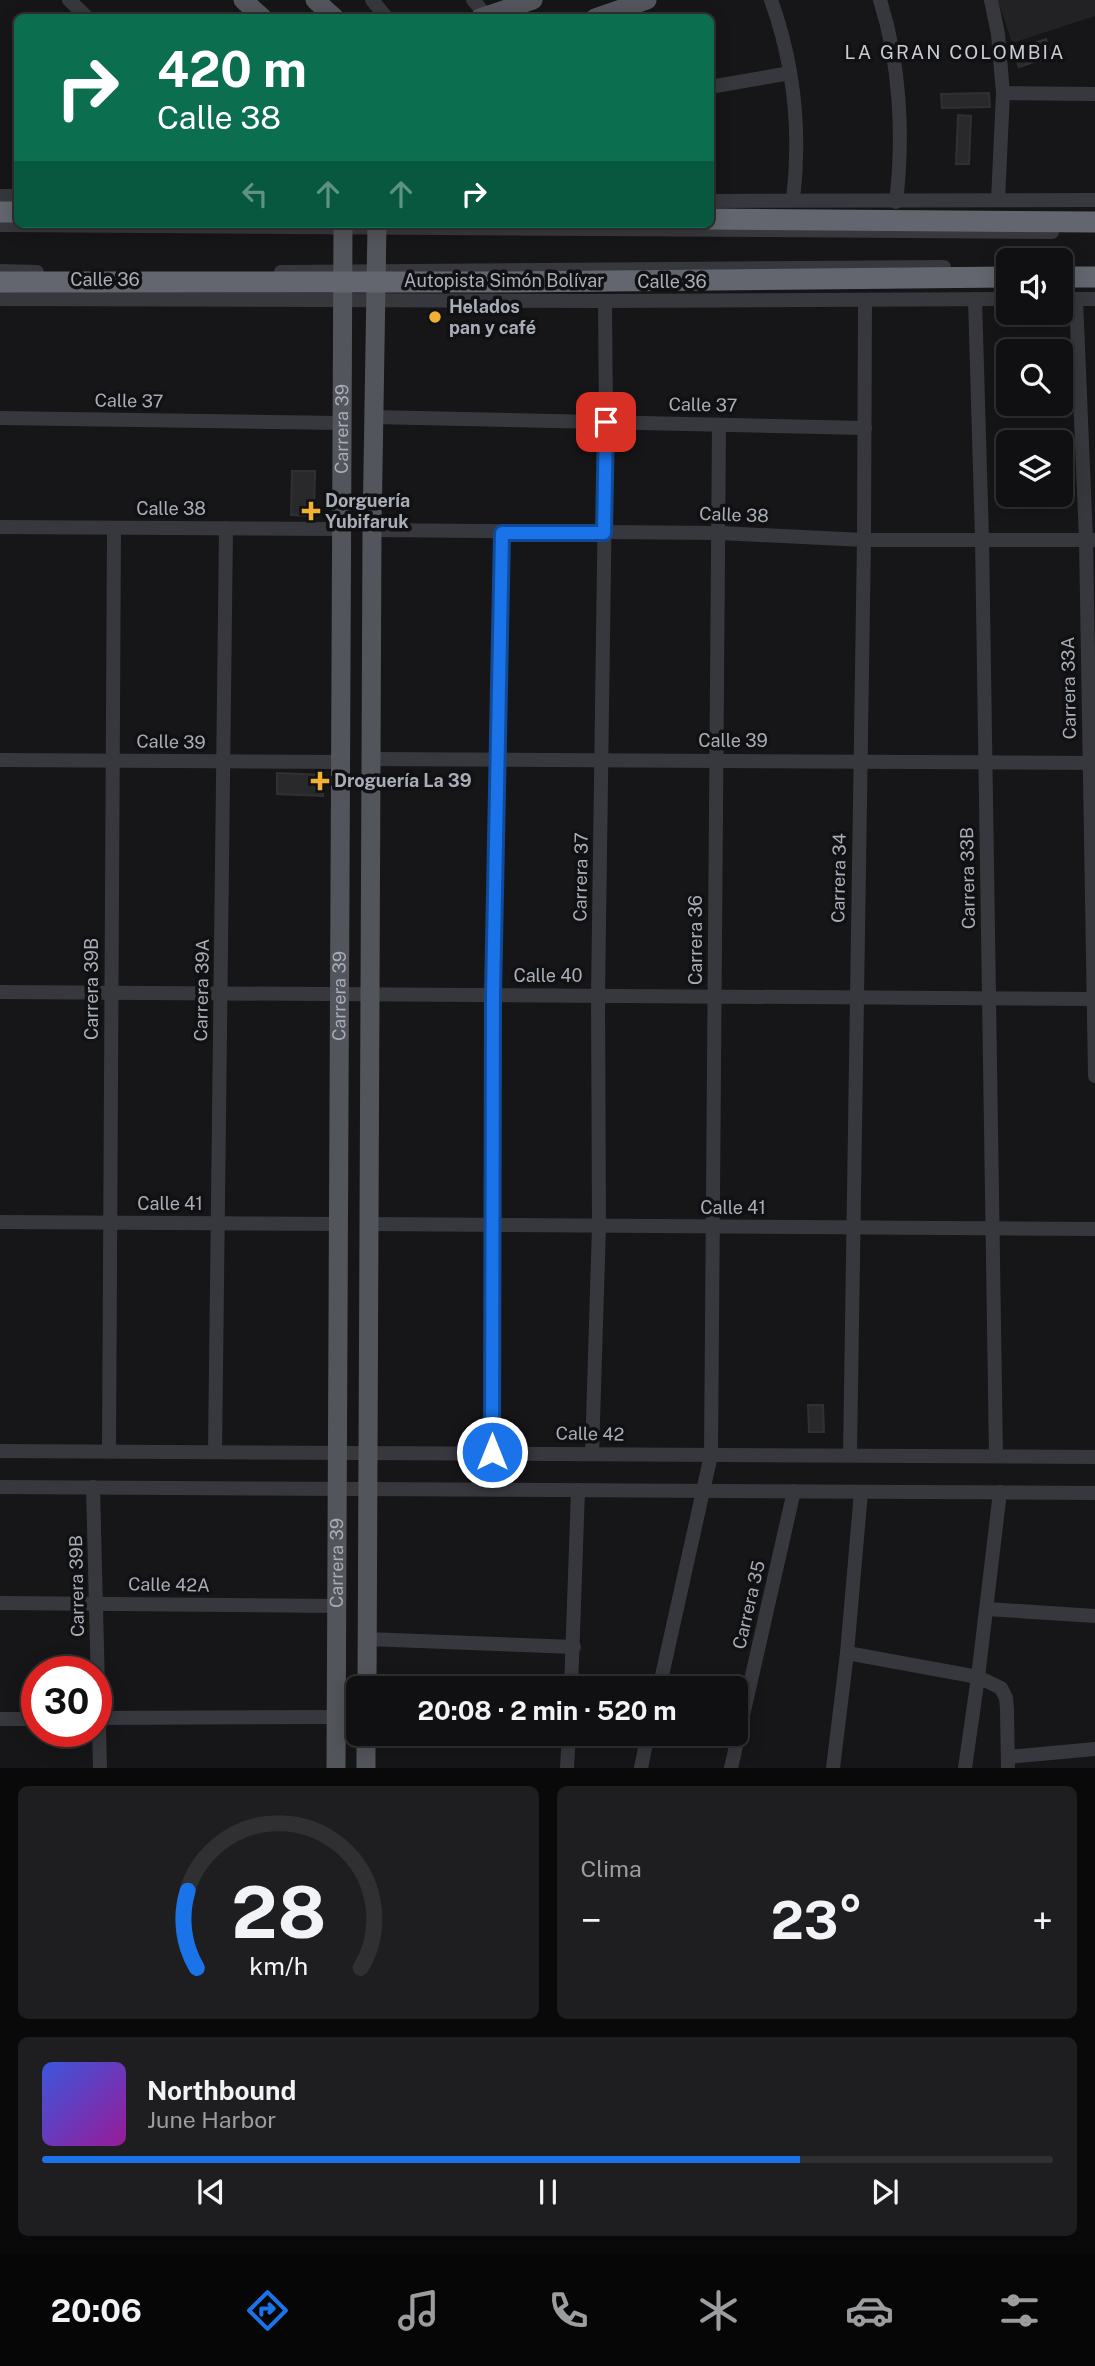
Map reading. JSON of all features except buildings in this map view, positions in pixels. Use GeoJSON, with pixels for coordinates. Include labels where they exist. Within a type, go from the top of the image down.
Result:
{"type":"FeatureCollection","features":[{"type":"Feature","properties":{"kind":"highway"},"geometry":{"type":"LineString","coordinates":[[0,212],[14,201]]}},
{"type":"Feature","properties":{"kind":"highway"},"geometry":{"type":"LineString","coordinates":[[714,219],[1095,222]]}},
{"type":"Feature","properties":{"kind":"highway","name":"Autopista Simón Bolívar"},"geometry":{"type":"LineString","coordinates":[[0,282],[227,291],[375,284],[507,291],[996,277]]}},
{"type":"Feature","properties":{"kind":"highway"},"geometry":{"type":"LineString","coordinates":[[1073,277],[1095,277]]}},
{"type":"Feature","properties":{"kind":"main road"},"geometry":{"type":"LineString","coordinates":[[243,0],[259,14]]}},
{"type":"Feature","properties":{"kind":"main road"},"geometry":{"type":"LineString","coordinates":[[315,0],[331,14]]}},
{"type":"Feature","properties":{"kind":"main road"},"geometry":{"type":"LineString","coordinates":[[489,14],[533,0]]}},
{"type":"Feature","properties":{"kind":"main road"},"geometry":{"type":"LineString","coordinates":[[608,11],[647,0]]}},
{"type":"Feature","properties":{"kind":"main road","name":"Carrera 39"},"geometry":{"type":"LineString","coordinates":[[336,1768],[343,228]]}},
{"type":"Feature","properties":{"kind":"main road","name":"Carrera 39"},"geometry":{"type":"LineString","coordinates":[[367,1676],[372,530],[377,228]]}},
{"type":"Feature","properties":{"kind":"main road"},"geometry":{"type":"LineString","coordinates":[[366,1746],[366,1768]]}},
{"type":"Feature","properties":{"kind":"street"},"geometry":{"type":"LineString","coordinates":[[69,0],[84,14]]}},
{"type":"Feature","properties":{"kind":"street"},"geometry":{"type":"LineString","coordinates":[[372,0],[384,14]]}},
{"type":"Feature","properties":{"kind":"street"},"geometry":{"type":"LineString","coordinates":[[771,0],[790,73],[796,130],[793,201]]}},
{"type":"Feature","properties":{"kind":"street"},"geometry":{"type":"LineString","coordinates":[[880,0],[894,65],[900,127],[896,202]]}},
{"type":"Feature","properties":{"kind":"street"},"geometry":{"type":"LineString","coordinates":[[992,0],[1003,93],[998,200]]}},
{"type":"Feature","properties":{"kind":"street"},"geometry":{"type":"LineString","coordinates":[[714,86],[790,73]]}},
{"type":"Feature","properties":{"kind":"street"},"geometry":{"type":"LineString","coordinates":[[1003,93],[1095,94]]}},
{"type":"Feature","properties":{"kind":"street"},"geometry":{"type":"LineString","coordinates":[[714,201],[1095,200]]}},
{"type":"Feature","properties":{"kind":"street"},"geometry":{"type":"LineString","coordinates":[[616,228],[1095,232]]}},
{"type":"Feature","properties":{"kind":"street"},"geometry":{"type":"LineString","coordinates":[[375,284],[996,267]]}},
{"type":"Feature","properties":{"kind":"street"},"geometry":{"type":"LineString","coordinates":[[1073,267],[1095,267]]}},
{"type":"Feature","properties":{"kind":"street"},"geometry":{"type":"LineString","coordinates":[[0,271],[226,273],[342,284]]}},
{"type":"Feature","properties":{"kind":"street","name":"Calle 36"},"geometry":{"type":"LineString","coordinates":[[0,299],[227,291]]}},
{"type":"Feature","properties":{"kind":"street","name":"Calle 36"},"geometry":{"type":"LineString","coordinates":[[507,291],[606,301],[996,299]]}},
{"type":"Feature","properties":{"kind":"street","name":"Carrera 33B"},"geometry":{"type":"LineString","coordinates":[[975,299],[982,538],[996,1457]]}},
{"type":"Feature","properties":{"kind":"street"},"geometry":{"type":"LineString","coordinates":[[1076,299],[1095,299]]}},
{"type":"Feature","properties":{"kind":"street","name":"Carrera 33A"},"geometry":{"type":"LineString","coordinates":[[1076,299],[1091,540],[1095,1076]]}},
{"type":"Feature","properties":{"kind":"street","name":"Carrera 37"},"geometry":{"type":"LineString","coordinates":[[592,1454],[599,1226],[598,996],[606,301]]}},
{"type":"Feature","properties":{"kind":"street","name":"Carrera 34"},"geometry":{"type":"LineString","coordinates":[[850,1455],[864,540],[865,301]]}},
{"type":"Feature","properties":{"kind":"street","name":"Calle 37"},"geometry":{"type":"LineString","coordinates":[[373,417],[865,428]]}},
{"type":"Feature","properties":{"kind":"street","name":"Calle 37"},"geometry":{"type":"LineString","coordinates":[[0,418],[341,423]]}},
{"type":"Feature","properties":{"kind":"street","name":"Carrera 36"},"geometry":{"type":"LineString","coordinates":[[711,1455],[719,425]]}},
{"type":"Feature","properties":{"kind":"street","name":"Calle 38"},"geometry":{"type":"LineString","coordinates":[[0,527],[341,529]]}},
{"type":"Feature","properties":{"kind":"street","name":"Carrera 39B"},"geometry":{"type":"LineString","coordinates":[[108,1451],[114,528]]}},
{"type":"Feature","properties":{"kind":"street","name":"Carrera 39A"},"geometry":{"type":"LineString","coordinates":[[215,1452],[226,528]]}},
{"type":"Feature","properties":{"kind":"street","name":"Calle 38"},"geometry":{"type":"LineString","coordinates":[[372,530],[720,533],[864,540],[1091,540]]}},
{"type":"Feature","properties":{"kind":"street"},"geometry":{"type":"LineString","coordinates":[[492,1452],[493,995],[502,533]]}},
{"type":"Feature","properties":{"kind":"street","name":"Calle 39"},"geometry":{"type":"LineString","coordinates":[[371,759],[1092,763]]}},
{"type":"Feature","properties":{"kind":"street","name":"Calle 39"},"geometry":{"type":"LineString","coordinates":[[0,760],[341,762]]}},
{"type":"Feature","properties":{"kind":"street","name":"Calle 40"},"geometry":{"type":"LineString","coordinates":[[0,992],[1094,999]]}},
{"type":"Feature","properties":{"kind":"street","name":"Calle 41"},"geometry":{"type":"LineString","coordinates":[[0,1222],[339,1224]]}},
{"type":"Feature","properties":{"kind":"street","name":"Calle 41"},"geometry":{"type":"LineString","coordinates":[[370,1224],[1095,1229]]}},
{"type":"Feature","properties":{"kind":"street","name":"Calle 42"},"geometry":{"type":"LineString","coordinates":[[0,1451],[1095,1457]]}},
{"type":"Feature","properties":{"kind":"street"},"geometry":{"type":"LineString","coordinates":[[662,1676],[711,1455]]}},
{"type":"Feature","properties":{"kind":"street"},"geometry":{"type":"LineString","coordinates":[[0,1486],[1095,1493]]}},
{"type":"Feature","properties":{"kind":"street","name":"Carrera 39B"},"geometry":{"type":"LineString","coordinates":[[93,1487],[97,1656]]}},
{"type":"Feature","properties":{"kind":"street"},"geometry":{"type":"LineString","coordinates":[[572,1676],[578,1490]]}},
{"type":"Feature","properties":{"kind":"street","name":"Carrera 35"},"geometry":{"type":"LineString","coordinates":[[731,1768],[794,1491]]}},
{"type":"Feature","properties":{"kind":"street"},"geometry":{"type":"LineString","coordinates":[[833,1768],[847,1653],[860,1492]]}},
{"type":"Feature","properties":{"kind":"street"},"geometry":{"type":"LineString","coordinates":[[965,1768],[1000,1492]]}},
{"type":"Feature","properties":{"kind":"street","name":"Calle 42A"},"geometry":{"type":"LineString","coordinates":[[0,1603],[337,1606]]}},
{"type":"Feature","properties":{"kind":"street"},"geometry":{"type":"LineString","coordinates":[[987,1609],[1095,1616]]}},
{"type":"Feature","properties":{"kind":"street"},"geometry":{"type":"LineString","coordinates":[[367,1639],[574,1647]]}},
{"type":"Feature","properties":{"kind":"street"},"geometry":{"type":"LineString","coordinates":[[847,1653],[978,1678],[1001,1688],[1006,1698],[1008,1762],[1095,1749]]}},
{"type":"Feature","properties":{"kind":"street"},"geometry":{"type":"LineString","coordinates":[[112,1718],[337,1717]]}},
{"type":"Feature","properties":{"kind":"street"},"geometry":{"type":"LineString","coordinates":[[0,1719],[21,1719]]}},
{"type":"Feature","properties":{"kind":"street"},"geometry":{"type":"LineString","coordinates":[[567,1768],[568,1746]]}},
{"type":"Feature","properties":{"kind":"street"},"geometry":{"type":"LineString","coordinates":[[641,1768],[646,1746]]}},
{"type":"Feature","properties":{"kind":"street","name":"Carrera 39B"},"geometry":{"type":"LineString","coordinates":[[99,1747],[100,1768]]}},
{"type":"Feature","properties":{"kind":"shaded area"},"geometry":{"type":"Polygon","coordinates":[[[998,0],[1095,0],[1095,16],[1012,43],[998,0]]]}},
{"type":"Feature","properties":{"kind":"place","name":"Helados pan y café"},"geometry":{"type":"Point","coordinates":[435,317]}},
{"type":"Feature","properties":{"kind":"place","name":"Dorguería Yubifaruk"},"geometry":{"type":"Point","coordinates":[311,511]}},
{"type":"Feature","properties":{"kind":"place","name":"Droguería La 39"},"geometry":{"type":"Point","coordinates":[320,781]}},
{"type":"Feature","properties":{"kind":"district","name":"LA GRAN COLOMBIA"},"geometry":{"type":"Point","coordinates":[955,52]}},
{"type":"Feature","properties":{"kind":"route"},"geometry":{"type":"LineString","coordinates":[[492,1452],[493,995],[502,533],[604,533],[606,422]]}}]}
